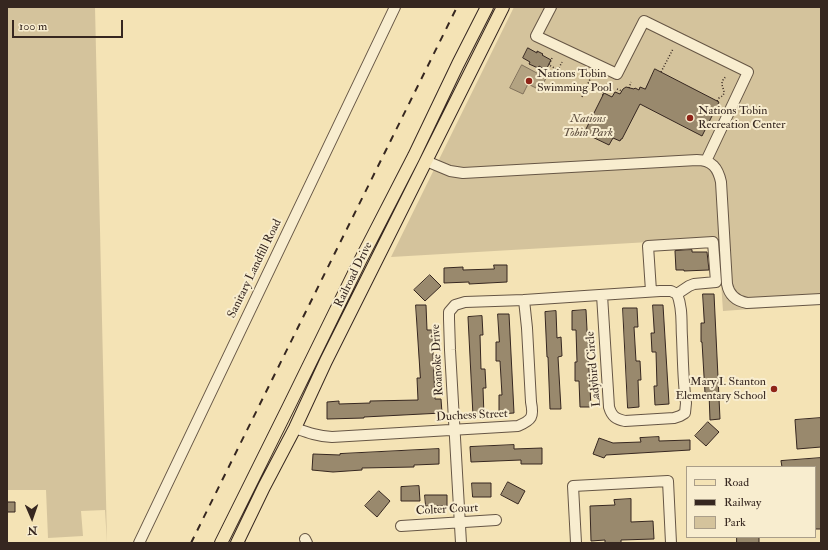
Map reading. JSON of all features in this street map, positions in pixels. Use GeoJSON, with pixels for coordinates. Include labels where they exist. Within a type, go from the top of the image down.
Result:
{"type":"FeatureCollection","features":[{"type":"Feature","properties":{"kind":"main road","name":"Railroad Drive"},"geometry":{"type":"LineString","coordinates":[[220,543],[487,7]]}},
{"type":"Feature","properties":{"kind":"main road","name":"Railroad Drive"},"geometry":{"type":"LineString","coordinates":[[241,542],[264,487],[295,428],[326,361],[503,7]]}},
{"type":"Feature","properties":{"kind":"main road"},"geometry":{"type":"LineString","coordinates":[[414,156],[426,161]]}},
{"type":"Feature","properties":{"kind":"street","name":"Sanitary Landfill Road"},"geometry":{"type":"LineString","coordinates":[[139,543],[395,7]]}},
{"type":"Feature","properties":{"kind":"street"},"geometry":{"type":"LineString","coordinates":[[551,7],[536,36],[617,74],[644,21],[748,72],[706,161]]}},
{"type":"Feature","properties":{"kind":"street"},"geometry":{"type":"LineString","coordinates":[[426,161],[450,171],[463,173],[697,160],[706,161],[711,163],[716,169],[721,182],[728,284],[732,296],[739,301],[747,303],[821,299]]}},
{"type":"Feature","properties":{"kind":"street"},"geometry":{"type":"LineString","coordinates":[[651,291],[648,246],[713,242],[716,282],[694,284],[678,294]]}},
{"type":"Feature","properties":{"kind":"street","name":"Roanoke Drive"},"geometry":{"type":"LineString","coordinates":[[461,543],[449,319],[451,309],[455,305],[464,302],[524,300],[651,291],[671,291],[678,294]]}},
{"type":"Feature","properties":{"kind":"street","name":"Ladybird Circle"},"geometry":{"type":"LineString","coordinates":[[602,295],[609,407],[613,416],[625,421],[674,418],[685,413],[686,403],[682,313],[678,294]]}},
{"type":"Feature","properties":{"kind":"street","name":"Duchess Street"},"geometry":{"type":"LineString","coordinates":[[295,428],[310,434],[332,437],[518,426],[526,423],[532,417],[532,409],[524,300]]}},
{"type":"Feature","properties":{"kind":"street"},"geometry":{"type":"LineString","coordinates":[[576,543],[573,486],[668,481],[671,543]]}},
{"type":"Feature","properties":{"kind":"street","name":"Colter Court"},"geometry":{"type":"LineString","coordinates":[[401,526],[496,520]]}},
{"type":"Feature","properties":{"kind":"path"},"geometry":{"type":"LineString","coordinates":[[661,72],[673,49]]}},
{"type":"Feature","properties":{"kind":"path"},"geometry":{"type":"LineString","coordinates":[[552,58],[549,65],[558,70]]}},
{"type":"Feature","properties":{"kind":"path"},"geometry":{"type":"LineString","coordinates":[[555,76],[562,62]]}},
{"type":"Feature","properties":{"kind":"path"},"geometry":{"type":"LineString","coordinates":[[717,100],[724,95],[722,82],[727,76]]}},
{"type":"Feature","properties":{"kind":"path"},"geometry":{"type":"LineString","coordinates":[[582,97],[591,77]]}},
{"type":"Feature","properties":{"kind":"path"},"geometry":{"type":"LineString","coordinates":[[629,88],[631,82]]}},
{"type":"Feature","properties":{"kind":"path"},"geometry":{"type":"LineString","coordinates":[[603,95],[607,84]]}},
{"type":"Feature","properties":{"kind":"path"},"geometry":{"type":"LineString","coordinates":[[617,89],[622,91]]}},
{"type":"Feature","properties":{"kind":"green space"},"geometry":{"type":"Polygon","coordinates":[[[7,7],[95,7],[107,543],[105,510],[81,511],[83,536],[48,538],[46,490],[7,490],[7,7]]]}},
{"type":"Feature","properties":{"kind":"green space","name":"Nations Tobin Park"},"geometry":{"type":"Polygon","coordinates":[[[514,7],[821,7],[821,304],[723,311],[718,238],[391,257],[514,7]]]}},
{"type":"Feature","properties":{"kind":"shaded area","name":"Nations Tobin Swimming Pool"},"geometry":{"type":"Polygon","coordinates":[[[522,65],[546,78],[540,90],[528,84],[523,94],[510,88],[522,65]]]}},
{"type":"Feature","properties":{"kind":"building"},"geometry":{"type":"Polygon","coordinates":[[[528,48],[537,53],[537,51],[543,54],[542,55],[551,60],[546,70],[539,66],[538,68],[529,64],[530,62],[523,58],[528,48]]]}},
{"type":"Feature","properties":{"kind":"building","name":"Nations Tobin Recreation Center"},"geometry":{"type":"Polygon","coordinates":[[[655,69],[719,102],[702,136],[640,104],[620,141],[613,138],[609,145],[584,133],[604,93],[612,97],[615,92],[620,94],[626,87],[639,90],[640,87],[645,89],[655,69]]]}},
{"type":"Feature","properties":{"kind":"building"},"geometry":{"type":"Polygon","coordinates":[[[692,250],[692,252],[707,252],[709,270],[676,270],[675,251],[692,250]]]}},
{"type":"Feature","properties":{"kind":"building"},"geometry":{"type":"Polygon","coordinates":[[[494,265],[507,265],[507,282],[469,284],[469,282],[444,283],[444,268],[463,267],[463,270],[494,269],[494,265]]]}},
{"type":"Feature","properties":{"kind":"building"},"geometry":{"type":"Polygon","coordinates":[[[430,275],[441,286],[425,301],[414,290],[430,275]]]}},
{"type":"Feature","properties":{"kind":"building"},"geometry":{"type":"Polygon","coordinates":[[[703,294],[714,294],[720,419],[710,420],[709,393],[705,393],[701,342],[701,323],[704,323],[703,294]]]}},
{"type":"Feature","properties":{"kind":"building"},"geometry":{"type":"Polygon","coordinates":[[[416,305],[426,305],[427,330],[432,330],[435,399],[441,399],[442,413],[327,419],[327,402],[339,401],[339,404],[370,403],[370,401],[418,400],[417,378],[420,378],[416,305]]]}},
{"type":"Feature","properties":{"kind":"building"},"geometry":{"type":"Polygon","coordinates":[[[653,305],[663,305],[669,404],[655,405],[654,386],[657,386],[656,352],[652,352],[651,333],[654,333],[653,305]]]}},
{"type":"Feature","properties":{"kind":"building"},"geometry":{"type":"Polygon","coordinates":[[[623,308],[637,308],[638,327],[634,327],[636,361],[640,361],[641,380],[638,380],[639,407],[628,408],[623,308]]]}},
{"type":"Feature","properties":{"kind":"building"},"geometry":{"type":"Polygon","coordinates":[[[586,310],[591,407],[580,407],[579,381],[575,381],[575,362],[577,362],[576,330],[572,330],[572,311],[586,310]]]}},
{"type":"Feature","properties":{"kind":"building"},"geometry":{"type":"Polygon","coordinates":[[[556,311],[557,338],[561,337],[562,356],[558,357],[561,409],[550,409],[545,312],[556,311]]]}},
{"type":"Feature","properties":{"kind":"building"},"geometry":{"type":"Polygon","coordinates":[[[498,314],[509,314],[514,413],[499,414],[499,395],[502,395],[500,361],[496,361],[496,342],[499,342],[498,314]]]}},
{"type":"Feature","properties":{"kind":"building"},"geometry":{"type":"Polygon","coordinates":[[[482,316],[483,335],[480,335],[481,369],[485,369],[486,388],[483,388],[484,416],[473,416],[468,317],[482,316]]]}},
{"type":"Feature","properties":{"kind":"building"},"geometry":{"type":"Polygon","coordinates":[[[821,418],[821,447],[797,449],[795,420],[821,418]]]}},
{"type":"Feature","properties":{"kind":"building"},"geometry":{"type":"Polygon","coordinates":[[[708,422],[719,432],[706,446],[695,436],[708,422]]]}},
{"type":"Feature","properties":{"kind":"building"},"geometry":{"type":"Polygon","coordinates":[[[659,437],[659,441],[690,440],[690,450],[606,455],[604,458],[593,454],[599,438],[613,443],[641,442],[640,438],[659,437]]]}},
{"type":"Feature","properties":{"kind":"building"},"geometry":{"type":"Polygon","coordinates":[[[514,445],[514,449],[542,448],[542,464],[521,464],[521,460],[471,462],[470,447],[514,445]]]}},
{"type":"Feature","properties":{"kind":"building"},"geometry":{"type":"Polygon","coordinates":[[[439,449],[439,464],[414,465],[414,467],[362,468],[362,470],[333,472],[312,470],[313,454],[340,455],[439,449]]]}},
{"type":"Feature","properties":{"kind":"building"},"geometry":{"type":"Polygon","coordinates":[[[821,458],[821,529],[816,529],[816,466],[782,466],[781,461],[821,458]]]}},
{"type":"Feature","properties":{"kind":"building"},"geometry":{"type":"Polygon","coordinates":[[[508,482],[525,491],[518,504],[501,495],[508,482]]]}},
{"type":"Feature","properties":{"kind":"building"},"geometry":{"type":"Polygon","coordinates":[[[472,483],[491,483],[491,497],[473,497],[472,483]]]}},
{"type":"Feature","properties":{"kind":"building"},"geometry":{"type":"Polygon","coordinates":[[[419,486],[420,501],[401,501],[401,487],[419,486]]]}},
{"type":"Feature","properties":{"kind":"building"},"geometry":{"type":"Polygon","coordinates":[[[379,491],[390,501],[377,517],[365,506],[379,491]]]}},
{"type":"Feature","properties":{"kind":"building"},"geometry":{"type":"Polygon","coordinates":[[[425,495],[447,495],[447,506],[426,506],[425,495]]]}},
{"type":"Feature","properties":{"kind":"building"},"geometry":{"type":"Polygon","coordinates":[[[631,499],[631,522],[653,521],[654,539],[621,540],[621,543],[605,543],[605,540],[591,541],[590,506],[615,505],[614,500],[631,499]]]}},
{"type":"Feature","properties":{"kind":"building"},"geometry":{"type":"Polygon","coordinates":[[[7,502],[15,502],[15,512],[7,512],[7,502]]]}},
{"type":"Feature","properties":{"kind":"building"},"geometry":{"type":"Polygon","coordinates":[[[737,538],[759,538],[759,543],[737,543],[737,538]]]}},
{"type":"Feature","properties":{"kind":"railway"},"geometry":{"type":"LineString","coordinates":[[191,543],[457,7]]}},
{"type":"Feature","properties":{"kind":"place","name":"Nations Tobin Swimming Pool"},"geometry":{"type":"Point","coordinates":[529,81]}},
{"type":"Feature","properties":{"kind":"place","name":"Nations Tobin Recreation Center"},"geometry":{"type":"Point","coordinates":[690,118]}},
{"type":"Feature","properties":{"kind":"place","name":"Mary I. Stanton Elementary School"},"geometry":{"type":"Point","coordinates":[774,389]}}]}
